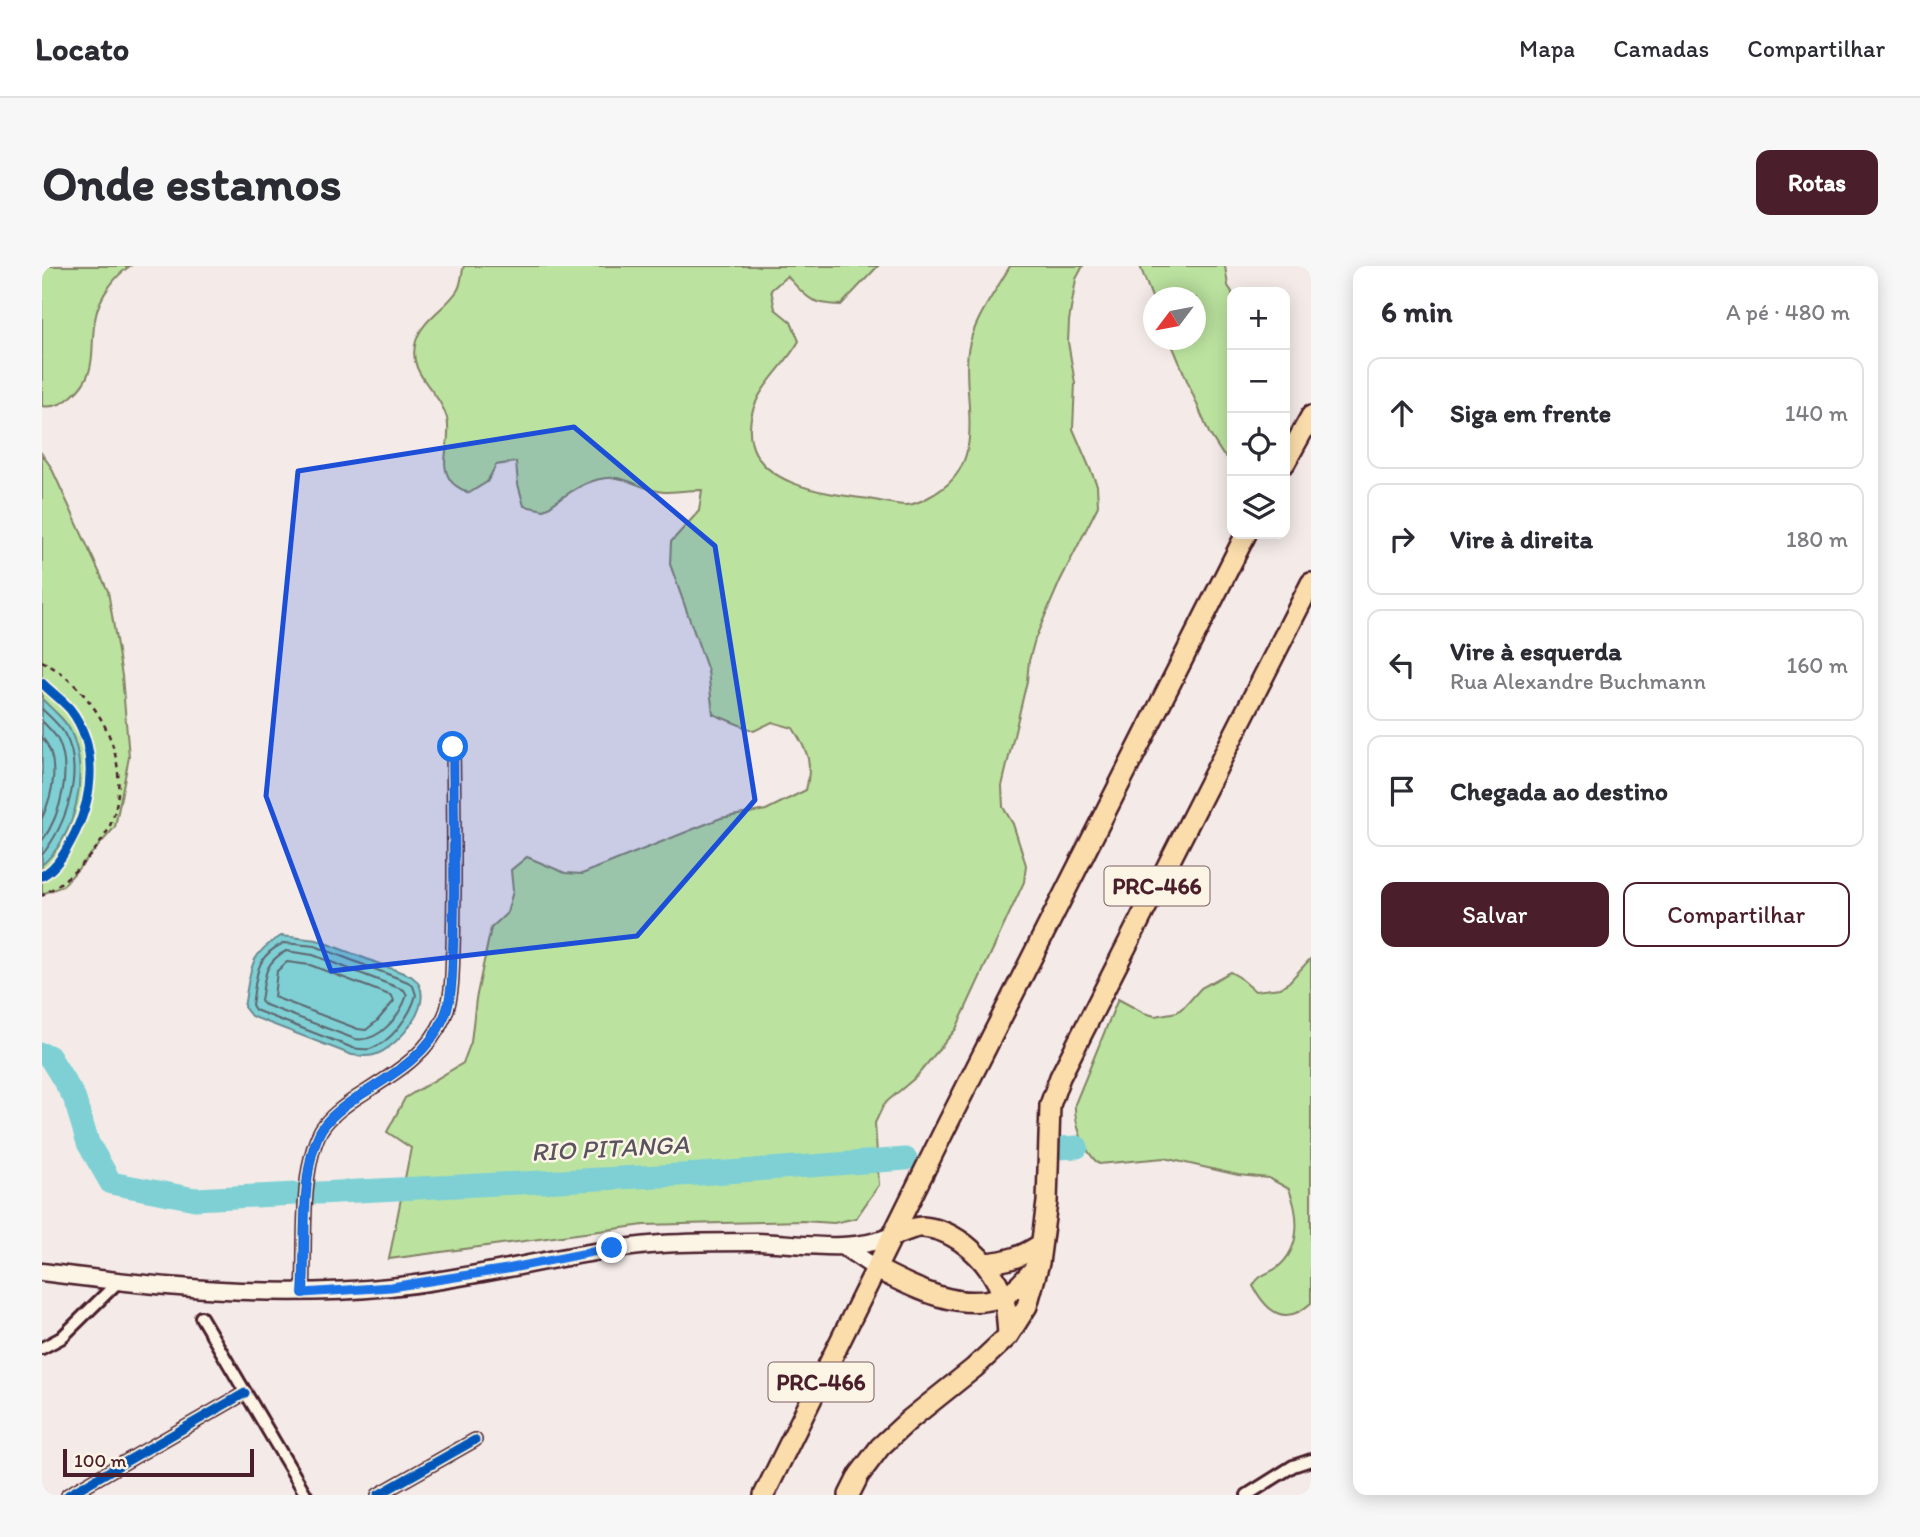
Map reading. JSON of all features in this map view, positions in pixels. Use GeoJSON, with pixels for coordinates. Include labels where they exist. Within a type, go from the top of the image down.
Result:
{"type":"FeatureCollection","features":[{"type":"Feature","properties":{"kind":"highway"},"geometry":{"type":"LineString","coordinates":[[1290,454],[1311,416]]}},
{"type":"Feature","properties":{"kind":"highway","name":"PRC-466"},"geometry":{"type":"LineString","coordinates":[[764,1495],[944,1131],[1243,539]]}},
{"type":"Feature","properties":{"kind":"highway","name":"PRC-466"},"geometry":{"type":"LineString","coordinates":[[849,1495],[859,1475],[880,1447],[1008,1336],[1027,1306],[1040,1253],[1047,1202],[1050,1105],[1060,1077],[1311,583]]}},
{"type":"Feature","properties":{"kind":"highway"},"geometry":{"type":"LineString","coordinates":[[892,1236],[921,1226],[943,1232],[971,1249],[985,1263],[1003,1296],[1008,1336]]}},
{"type":"Feature","properties":{"kind":"highway"},"geometry":{"type":"LineString","coordinates":[[985,1263],[1008,1261],[1040,1253]]}},
{"type":"Feature","properties":{"kind":"highway"},"geometry":{"type":"LineString","coordinates":[[877,1269],[916,1289],[960,1301],[983,1302],[1003,1296],[1020,1285],[1040,1253]]}},
{"type":"Feature","properties":{"kind":"main road"},"geometry":{"type":"LineString","coordinates":[[42,1272],[215,1291],[303,1293],[391,1287],[507,1269],[612,1248],[757,1242],[844,1247],[869,1244],[892,1236]]}},
{"type":"Feature","properties":{"kind":"main road"},"geometry":{"type":"LineString","coordinates":[[844,1247],[877,1269]]}},
{"type":"Feature","properties":{"kind":"street"},"geometry":{"type":"LineString","coordinates":[[303,1293],[307,1182],[314,1145],[322,1128],[339,1110],[420,1055],[436,1036],[446,1013],[452,974],[454,920],[453,747]]}},
{"type":"Feature","properties":{"kind":"street"},"geometry":{"type":"LineString","coordinates":[[42,1348],[61,1338],[118,1282]]}},
{"type":"Feature","properties":{"kind":"street"},"geometry":{"type":"LineString","coordinates":[[201,1317],[306,1495]]}},
{"type":"Feature","properties":{"kind":"street"},"geometry":{"type":"LineString","coordinates":[[68,1495],[245,1393]]}},
{"type":"Feature","properties":{"kind":"street"},"geometry":{"type":"LineString","coordinates":[[378,1495],[475,1440]]}},
{"type":"Feature","properties":{"kind":"street"},"geometry":{"type":"LineString","coordinates":[[1247,1495],[1293,1466],[1311,1460]]}},
{"type":"Feature","properties":{"kind":"path"},"geometry":{"type":"LineString","coordinates":[[42,661],[65,674],[95,707],[114,746],[117,780],[111,822],[104,836],[71,876],[42,896]]}},
{"type":"Feature","properties":{"kind":"highlighted area"},"geometry":{"type":"Polygon","coordinates":[[[574,427],[715,546],[755,800],[637,936],[331,971],[266,796],[298,471],[574,427]]]}},
{"type":"Feature","properties":{"kind":"green space"},"geometry":{"type":"Polygon","coordinates":[[[42,266],[130,266],[109,287],[98,308],[87,377],[69,399],[50,406],[42,406],[42,266]]]}},
{"type":"Feature","properties":{"kind":"green space"},"geometry":{"type":"Polygon","coordinates":[[[464,266],[878,266],[841,305],[822,303],[810,298],[787,276],[771,290],[775,309],[791,322],[799,341],[756,402],[750,427],[753,447],[761,462],[775,474],[793,483],[832,494],[906,505],[922,500],[948,484],[966,455],[970,421],[968,351],[975,328],[1010,266],[1083,266],[1076,279],[1069,321],[1068,342],[1075,383],[1073,429],[1097,485],[1098,506],[1060,581],[1035,639],[1002,786],[1003,807],[1013,824],[1026,865],[1024,882],[956,1029],[916,1077],[884,1104],[875,1123],[879,1185],[856,1218],[834,1223],[802,1221],[644,1225],[389,1259],[411,1148],[387,1132],[405,1098],[463,1063],[471,1042],[476,999],[491,928],[507,913],[513,891],[511,870],[527,857],[565,873],[582,874],[721,818],[766,810],[806,790],[809,772],[806,751],[793,728],[772,722],[754,731],[713,714],[708,671],[670,564],[671,542],[699,511],[702,490],[664,492],[622,479],[601,479],[580,486],[544,510],[524,506],[516,462],[496,465],[487,482],[469,493],[461,489],[451,481],[445,467],[447,418],[419,373],[416,363],[414,353],[419,334],[457,291],[464,266]]]}},
{"type":"Feature","properties":{"kind":"green space"},"geometry":{"type":"Polygon","coordinates":[[[1140,266],[1225,266],[1229,287],[1227,457],[1209,433],[1174,350],[1206,350],[1206,287],[1148,287],[1140,266]]]}},
{"type":"Feature","properties":{"kind":"green space"},"geometry":{"type":"Polygon","coordinates":[[[42,454],[51,467],[108,591],[122,676],[129,757],[115,827],[63,886],[42,894],[42,454]]]}},
{"type":"Feature","properties":{"kind":"green space"},"geometry":{"type":"Polygon","coordinates":[[[1311,958],[1311,1303],[1302,1310],[1285,1315],[1264,1303],[1253,1286],[1261,1276],[1278,1267],[1286,1259],[1295,1240],[1295,1209],[1289,1189],[1269,1178],[1238,1175],[1164,1158],[1099,1164],[1081,1137],[1075,1104],[1118,999],[1155,1016],[1177,1012],[1201,988],[1230,972],[1255,991],[1280,988],[1311,958]]]}},
{"type":"Feature","properties":{"kind":"water"},"geometry":{"type":"Polygon","coordinates":[[[42,699],[71,732],[77,748],[79,784],[71,821],[64,838],[42,865],[42,699]]]}},
{"type":"Feature","properties":{"kind":"water"},"geometry":{"type":"Polygon","coordinates":[[[281,936],[317,940],[411,976],[419,985],[422,996],[413,1021],[394,1043],[384,1050],[363,1056],[352,1055],[251,1016],[244,1007],[252,965],[262,950],[281,936]]]}},
{"type":"Feature","properties":{"kind":"waterway","name":"RIO PITANGA"},"geometry":{"type":"LineString","coordinates":[[42,1054],[49,1056],[74,1097],[88,1143],[111,1183],[195,1199],[296,1194]]}},
{"type":"Feature","properties":{"kind":"waterway","name":"RIO PITANGA"},"geometry":{"type":"LineString","coordinates":[[1058,1148],[1077,1147]]}},
{"type":"Feature","properties":{"kind":"waterway","name":"RIO PITANGA"},"geometry":{"type":"LineString","coordinates":[[318,1193],[699,1174],[906,1159]]}},
{"type":"Feature","properties":{"kind":"cycle path"},"geometry":{"type":"LineString","coordinates":[[42,683],[70,709],[79,723],[89,754],[90,770],[86,803],[75,833],[57,863],[42,876]]}},
{"type":"Feature","properties":{"kind":"cycle path"},"geometry":{"type":"LineString","coordinates":[[303,1293],[306,1187],[309,1166],[321,1130],[341,1109],[418,1054],[437,1031],[447,1009],[452,984],[454,924],[453,747]]}},
{"type":"Feature","properties":{"kind":"cycle path"},"geometry":{"type":"LineString","coordinates":[[68,1495],[245,1393]]}},
{"type":"Feature","properties":{"kind":"cycle path"},"geometry":{"type":"LineString","coordinates":[[378,1495],[475,1440]]}},
{"type":"Feature","properties":{"kind":"route"},"geometry":{"type":"LineString","coordinates":[[453,747],[454,920],[452,974],[446,1013],[436,1036],[420,1055],[339,1110],[322,1128],[314,1145],[307,1182],[303,1293],[391,1287],[507,1269],[612,1248]]}}]}
